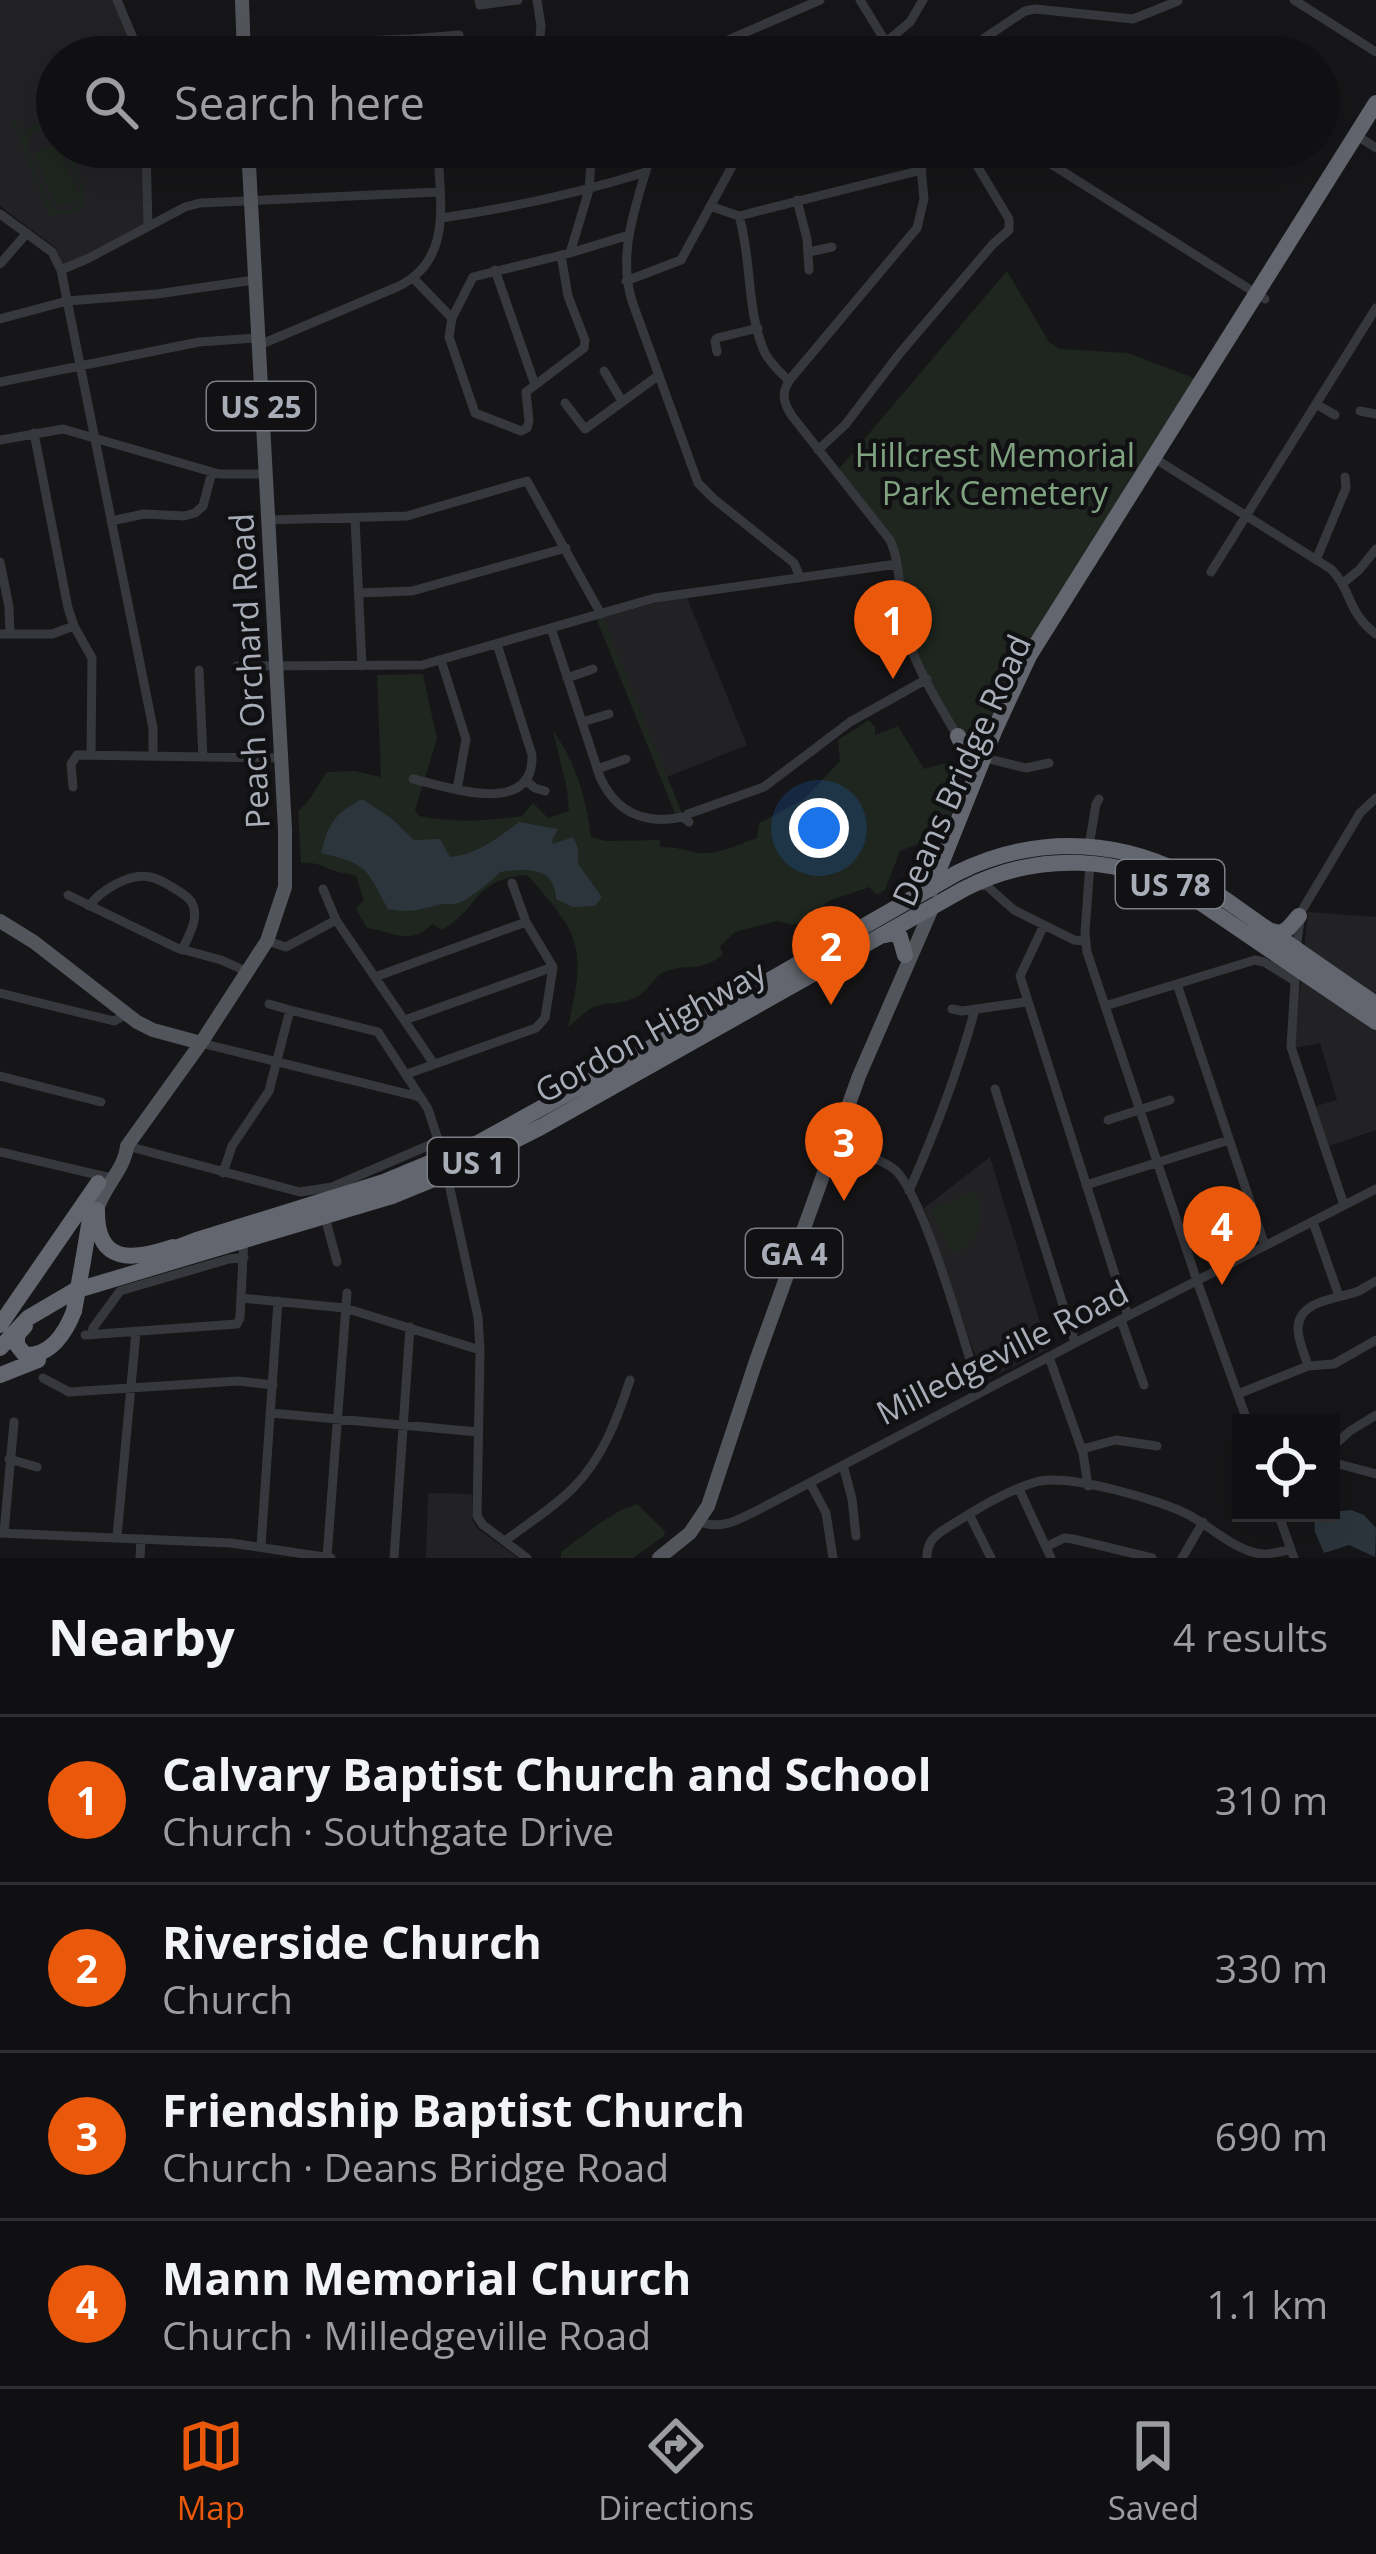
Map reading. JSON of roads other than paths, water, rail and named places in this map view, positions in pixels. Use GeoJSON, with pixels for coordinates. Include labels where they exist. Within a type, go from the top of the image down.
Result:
{"type":"FeatureCollection","features":[{"type":"Feature","properties":{"kind":"highway","name":"Deans Bridge Road"},"geometry":{"type":"LineString","coordinates":[[1365,141],[1376,103]]}},
{"type":"Feature","properties":{"kind":"highway","name":"Deans Bridge Road"},"geometry":{"type":"LineString","coordinates":[[933,897],[989,756],[1038,661],[1158,460],[1376,122]]}},
{"type":"Feature","properties":{"kind":"highway","name":"Deans Bridge Road"},"geometry":{"type":"LineString","coordinates":[[989,756],[994,729],[1039,639],[1158,460]]}},
{"type":"Feature","properties":{"kind":"highway"},"geometry":{"type":"LineString","coordinates":[[958,732],[985,741],[994,729]]}},
{"type":"Feature","properties":{"kind":"highway"},"geometry":{"type":"LineString","coordinates":[[958,732],[972,764],[973,794]]}},
{"type":"Feature","properties":{"kind":"highway","name":"Gordon Highway"},"geometry":{"type":"LineString","coordinates":[[0,1348],[28,1318],[54,1300],[392,1196],[443,1158],[524,1137],[878,937],[988,860],[1045,846],[1123,868],[1195,898],[1376,1022]]}},
{"type":"Feature","properties":{"kind":"highway"},"geometry":{"type":"LineString","coordinates":[[952,848],[974,860],[988,860]]}},
{"type":"Feature","properties":{"kind":"highway","name":"US 1"},"geometry":{"type":"LineString","coordinates":[[884,914],[920,887],[952,848]]}},
{"type":"Feature","properties":{"kind":"highway","name":"Gordon Highway"},"geometry":{"type":"LineString","coordinates":[[1,1325],[58,1288],[197,1240],[244,1241],[334,1192],[384,1182],[443,1158],[513,1126],[884,914],[1044,863],[1138,856],[1181,873],[1269,930],[1299,968],[1376,1004]]}},
{"type":"Feature","properties":{"kind":"highway"},"geometry":{"type":"LineString","coordinates":[[1269,930],[1284,932],[1299,916]]}},
{"type":"Feature","properties":{"kind":"highway"},"geometry":{"type":"LineString","coordinates":[[878,937],[898,935],[905,955]]}},
{"type":"Feature","properties":{"kind":"highway"},"geometry":{"type":"LineString","coordinates":[[86,1260],[104,1179]]}},
{"type":"Feature","properties":{"kind":"highway","name":"US 25"},"geometry":{"type":"LineString","coordinates":[[1,1325],[104,1179]]}},
{"type":"Feature","properties":{"kind":"highway"},"geometry":{"type":"LineString","coordinates":[[97,1210],[102,1239],[123,1256],[139,1257],[197,1240]]}},
{"type":"Feature","properties":{"kind":"highway","name":"US 25"},"geometry":{"type":"LineString","coordinates":[[0,1376],[55,1349],[71,1330],[97,1210]]}},
{"type":"Feature","properties":{"kind":"highway"},"geometry":{"type":"LineString","coordinates":[[54,1300],[17,1335],[17,1345],[26,1355],[40,1354],[58,1340],[77,1310]]}},
{"type":"Feature","properties":{"kind":"main road"},"geometry":{"type":"LineString","coordinates":[[242,0],[243,36]]}},
{"type":"Feature","properties":{"kind":"main road","name":"Peach Orchard Road"},"geometry":{"type":"LineString","coordinates":[[97,1210],[104,1179],[126,1156],[127,1146],[267,941],[285,887],[249,168]]}},
{"type":"Feature","properties":{"kind":"main road","name":"Deans Bridge Road"},"geometry":{"type":"LineString","coordinates":[[700,1522],[882,1011],[933,897]]}},
{"type":"Feature","properties":{"kind":"main road","name":"Deans Bridge Road"},"geometry":{"type":"LineString","coordinates":[[881,1022],[933,897]]}},
{"type":"Feature","properties":{"kind":"main road"},"geometry":{"type":"LineString","coordinates":[[0,921],[34,941],[125,1015],[153,1030],[201,1043]]}},
{"type":"Feature","properties":{"kind":"main road","name":"Milledgeville Road"},"geometry":{"type":"LineString","coordinates":[[659,1558],[700,1522]]}},
{"type":"Feature","properties":{"kind":"street"},"geometry":{"type":"LineString","coordinates":[[117,0],[132,36]]}},
{"type":"Feature","properties":{"kind":"street"},"geometry":{"type":"LineString","coordinates":[[479,0],[480,4],[518,0]]}},
{"type":"Feature","properties":{"kind":"street"},"geometry":{"type":"LineString","coordinates":[[537,0],[540,36]]}},
{"type":"Feature","properties":{"kind":"street"},"geometry":{"type":"LineString","coordinates":[[737,36],[820,0]]}},
{"type":"Feature","properties":{"kind":"street"},"geometry":{"type":"LineString","coordinates":[[860,0],[882,36]]}},
{"type":"Feature","properties":{"kind":"street"},"geometry":{"type":"LineString","coordinates":[[893,36],[910,22],[923,0]]}},
{"type":"Feature","properties":{"kind":"street"},"geometry":{"type":"LineString","coordinates":[[1106,16],[1107,0]]}},
{"type":"Feature","properties":{"kind":"street"},"geometry":{"type":"LineString","coordinates":[[1294,0],[1376,52]]}},
{"type":"Feature","properties":{"kind":"street"},"geometry":{"type":"LineString","coordinates":[[987,36],[1024,11],[1143,17],[1178,1]]}},
{"type":"Feature","properties":{"kind":"street"},"geometry":{"type":"LineString","coordinates":[[446,36],[459,35]]}},
{"type":"Feature","properties":{"kind":"street"},"geometry":{"type":"LineString","coordinates":[[147,168],[148,226]]}},
{"type":"Feature","properties":{"kind":"street"},"geometry":{"type":"LineString","coordinates":[[0,382],[199,342],[257,342],[414,278],[432,256],[441,218],[438,168]]}},
{"type":"Feature","properties":{"kind":"street"},"geometry":{"type":"LineString","coordinates":[[591,168],[589,190],[566,254],[568,296],[584,348],[526,392],[527,428],[479,417],[449,337],[452,318],[473,277],[566,254],[629,235]]}},
{"type":"Feature","properties":{"kind":"street"},"geometry":{"type":"LineString","coordinates":[[647,168],[629,235],[626,281],[698,483],[794,563],[800,578]]}},
{"type":"Feature","properties":{"kind":"street"},"geometry":{"type":"LineString","coordinates":[[626,281],[681,260],[731,168]]}},
{"type":"Feature","properties":{"kind":"street"},"geometry":{"type":"LineString","coordinates":[[818,450],[1007,232],[1010,222],[978,168]]}},
{"type":"Feature","properties":{"kind":"street"},"geometry":{"type":"LineString","coordinates":[[1057,168],[1261,296]]}},
{"type":"Feature","properties":{"kind":"street"},"geometry":{"type":"LineString","coordinates":[[710,206],[739,216],[922,170],[923,207],[917,228],[789,381],[784,403],[890,540],[904,627],[915,658],[972,751],[1030,764],[1048,760]]}},
{"type":"Feature","properties":{"kind":"street"},"geometry":{"type":"LineString","coordinates":[[441,218],[589,190],[646,172]]}},
{"type":"Feature","properties":{"kind":"street"},"geometry":{"type":"LineString","coordinates":[[61,270],[193,205],[438,192]]}},
{"type":"Feature","properties":{"kind":"street"},"geometry":{"type":"LineString","coordinates":[[797,200],[809,270]]}},
{"type":"Feature","properties":{"kind":"street"},"geometry":{"type":"LineString","coordinates":[[0,214],[52,252],[61,270],[153,728],[153,756]]}},
{"type":"Feature","properties":{"kind":"street"},"geometry":{"type":"LineString","coordinates":[[739,216],[766,355],[789,381]]}},
{"type":"Feature","properties":{"kind":"street"},"geometry":{"type":"LineString","coordinates":[[0,264],[27,233]]}},
{"type":"Feature","properties":{"kind":"street"},"geometry":{"type":"LineString","coordinates":[[808,251],[832,247]]}},
{"type":"Feature","properties":{"kind":"street"},"geometry":{"type":"LineString","coordinates":[[495,270],[535,385]]}},
{"type":"Feature","properties":{"kind":"street"},"geometry":{"type":"LineString","coordinates":[[414,278],[452,318]]}},
{"type":"Feature","properties":{"kind":"street"},"geometry":{"type":"LineString","coordinates":[[0,320],[68,301],[254,280]]}},
{"type":"Feature","properties":{"kind":"street"},"geometry":{"type":"LineString","coordinates":[[1210,572],[1376,308]]}},
{"type":"Feature","properties":{"kind":"street"},"geometry":{"type":"LineString","coordinates":[[717,352],[717,338],[758,328]]}},
{"type":"Feature","properties":{"kind":"street"},"geometry":{"type":"LineString","coordinates":[[604,371],[622,401]]}},
{"type":"Feature","properties":{"kind":"street"},"geometry":{"type":"LineString","coordinates":[[565,403],[584,429],[659,375]]}},
{"type":"Feature","properties":{"kind":"street"},"geometry":{"type":"LineString","coordinates":[[1316,404],[1335,415]]}},
{"type":"Feature","properties":{"kind":"street"},"geometry":{"type":"LineString","coordinates":[[1360,411],[1376,414]]}},
{"type":"Feature","properties":{"kind":"street"},"geometry":{"type":"LineString","coordinates":[[0,440],[63,429],[212,472],[265,474]]}},
{"type":"Feature","properties":{"kind":"street"},"geometry":{"type":"LineString","coordinates":[[34,433],[74,626],[92,658],[92,754]]}},
{"type":"Feature","properties":{"kind":"street"},"geometry":{"type":"LineString","coordinates":[[1158,460],[1336,574],[1356,616],[1376,634]]}},
{"type":"Feature","properties":{"kind":"street"},"geometry":{"type":"LineString","coordinates":[[111,521],[144,514],[195,513],[203,506],[212,472]]}},
{"type":"Feature","properties":{"kind":"street"},"geometry":{"type":"LineString","coordinates":[[1316,560],[1346,488],[1345,477]]}},
{"type":"Feature","properties":{"kind":"street"},"geometry":{"type":"LineString","coordinates":[[268,520],[407,516],[527,481],[601,614]]}},
{"type":"Feature","properties":{"kind":"street"},"geometry":{"type":"LineString","coordinates":[[355,518],[362,666]]}},
{"type":"Feature","properties":{"kind":"street"},"geometry":{"type":"LineString","coordinates":[[359,593],[412,591],[566,548]]}},
{"type":"Feature","properties":{"kind":"street"},"geometry":{"type":"LineString","coordinates":[[1342,584],[1376,549]]}},
{"type":"Feature","properties":{"kind":"street"},"geometry":{"type":"LineString","coordinates":[[237,666],[414,666],[675,594],[896,564]]}},
{"type":"Feature","properties":{"kind":"street"},"geometry":{"type":"LineString","coordinates":[[0,567],[9,607],[5,634],[48,634],[74,626]]}},
{"type":"Feature","properties":{"kind":"street"},"geometry":{"type":"LineString","coordinates":[[551,628],[609,794],[629,812],[659,820],[688,818],[764,787],[850,722],[928,681]]}},
{"type":"Feature","properties":{"kind":"street"},"geometry":{"type":"LineString","coordinates":[[413,779],[497,795],[525,780],[532,768],[532,754],[497,644]]}},
{"type":"Feature","properties":{"kind":"street"},"geometry":{"type":"LineString","coordinates":[[441,661],[466,739],[457,790]]}},
{"type":"Feature","properties":{"kind":"street"},"geometry":{"type":"LineString","coordinates":[[567,678],[593,669]]}},
{"type":"Feature","properties":{"kind":"street"},"geometry":{"type":"LineString","coordinates":[[199,670],[203,757]]}},
{"type":"Feature","properties":{"kind":"street"},"geometry":{"type":"LineString","coordinates":[[582,722],[609,714]]}},
{"type":"Feature","properties":{"kind":"street"},"geometry":{"type":"LineString","coordinates":[[73,787],[70,766],[77,755],[281,758]]}},
{"type":"Feature","properties":{"kind":"street"},"geometry":{"type":"LineString","coordinates":[[597,769],[626,759]]}},
{"type":"Feature","properties":{"kind":"street"},"geometry":{"type":"LineString","coordinates":[[525,780],[545,791]]}},
{"type":"Feature","properties":{"kind":"street"},"geometry":{"type":"LineString","coordinates":[[1343,1205],[1291,1047],[1299,916],[1360,813],[1376,798]]}},
{"type":"Feature","properties":{"kind":"street"},"geometry":{"type":"LineString","coordinates":[[1098,805],[1085,941],[1245,1414]]}},
{"type":"Feature","properties":{"kind":"street"},"geometry":{"type":"LineString","coordinates":[[995,892],[995,879],[1006,872]]}},
{"type":"Feature","properties":{"kind":"street"},"geometry":{"type":"LineString","coordinates":[[89,906],[102,893],[131,879],[163,882],[188,897],[194,907],[182,950]]}},
{"type":"Feature","properties":{"kind":"street"},"geometry":{"type":"LineString","coordinates":[[407,1074],[543,1022],[553,967],[526,922],[512,883]]}},
{"type":"Feature","properties":{"kind":"street"},"geometry":{"type":"LineString","coordinates":[[969,886],[987,886],[1014,910],[1085,941]]}},
{"type":"Feature","properties":{"kind":"street"},"geometry":{"type":"LineString","coordinates":[[322,889],[336,920],[434,1064]]}},
{"type":"Feature","properties":{"kind":"street"},"geometry":{"type":"LineString","coordinates":[[68,895],[182,950],[248,972]]}},
{"type":"Feature","properties":{"kind":"street"},"geometry":{"type":"LineString","coordinates":[[267,941],[286,947],[336,920]]}},
{"type":"Feature","properties":{"kind":"street"},"geometry":{"type":"LineString","coordinates":[[375,977],[526,922]]}},
{"type":"Feature","properties":{"kind":"street"},"geometry":{"type":"LineString","coordinates":[[1044,926],[1020,976],[1144,1384]]}},
{"type":"Feature","properties":{"kind":"street"},"geometry":{"type":"LineString","coordinates":[[1105,1006],[1255,960],[1299,968]]}},
{"type":"Feature","properties":{"kind":"street"},"geometry":{"type":"LineString","coordinates":[[405,1020],[553,967]]}},
{"type":"Feature","properties":{"kind":"street"},"geometry":{"type":"LineString","coordinates":[[1177,984],[1265,1246]]}},
{"type":"Feature","properties":{"kind":"street"},"geometry":{"type":"LineString","coordinates":[[0,993],[107,1019],[125,1015]]}},
{"type":"Feature","properties":{"kind":"street"},"geometry":{"type":"LineString","coordinates":[[952,1010],[1026,1002]]}},
{"type":"Feature","properties":{"kind":"street"},"geometry":{"type":"LineString","coordinates":[[269,1004],[378,1032],[428,1109],[475,1300],[480,1350],[477,1516],[527,1558]]}},
{"type":"Feature","properties":{"kind":"street"},"geometry":{"type":"LineString","coordinates":[[223,1173],[232,1146],[268,1091],[290,1010]]}},
{"type":"Feature","properties":{"kind":"street"},"geometry":{"type":"LineString","coordinates":[[909,1191],[949,1093],[974,1010]]}},
{"type":"Feature","properties":{"kind":"street"},"geometry":{"type":"LineString","coordinates":[[201,1043],[422,1098]]}},
{"type":"Feature","properties":{"kind":"street"},"geometry":{"type":"LineString","coordinates":[[0,1076],[101,1102]]}},
{"type":"Feature","properties":{"kind":"street"},"geometry":{"type":"LineString","coordinates":[[995,1089],[1075,1343]]}},
{"type":"Feature","properties":{"kind":"street"},"geometry":{"type":"LineString","coordinates":[[1108,1120],[1170,1100]]}},
{"type":"Feature","properties":{"kind":"street"},"geometry":{"type":"LineString","coordinates":[[233,1117],[247,1125]]}},
{"type":"Feature","properties":{"kind":"street"},"geometry":{"type":"LineString","coordinates":[[1086,1185],[1229,1140]]}},
{"type":"Feature","properties":{"kind":"street"},"geometry":{"type":"LineString","coordinates":[[834,1144],[895,1170],[909,1191],[932,1241],[980,1393]]}},
{"type":"Feature","properties":{"kind":"street"},"geometry":{"type":"LineString","coordinates":[[127,1146],[292,1191],[334,1192]]}},
{"type":"Feature","properties":{"kind":"street"},"geometry":{"type":"LineString","coordinates":[[0,1152],[104,1179]]}},
{"type":"Feature","properties":{"kind":"street","name":"Milledgeville Road"},"geometry":{"type":"LineString","coordinates":[[700,1522],[726,1526],[1376,1189]]}},
{"type":"Feature","properties":{"kind":"street"},"geometry":{"type":"LineString","coordinates":[[325,1217],[337,1262]]}},
{"type":"Feature","properties":{"kind":"street"},"geometry":{"type":"LineString","coordinates":[[1313,1222],[1339,1296]]}},
{"type":"Feature","properties":{"kind":"street"},"geometry":{"type":"LineString","coordinates":[[244,1241],[240,1318],[235,1325],[88,1335],[119,1291],[229,1259],[244,1241]]}},
{"type":"Feature","properties":{"kind":"street"},"geometry":{"type":"LineString","coordinates":[[1308,1366],[1298,1324],[1307,1308],[1376,1281]]}},
{"type":"Feature","properties":{"kind":"street"},"geometry":{"type":"LineString","coordinates":[[14,1422],[2,1533],[261,1546],[329,1558],[346,1293]]}},
{"type":"Feature","properties":{"kind":"street"},"geometry":{"type":"LineString","coordinates":[[241,1298],[345,1308],[480,1350]]}},
{"type":"Feature","properties":{"kind":"street"},"geometry":{"type":"LineString","coordinates":[[261,1546],[278,1301]]}},
{"type":"Feature","properties":{"kind":"street"},"geometry":{"type":"LineString","coordinates":[[394,1558],[410,1327]]}},
{"type":"Feature","properties":{"kind":"street"},"geometry":{"type":"LineString","coordinates":[[117,1537],[136,1332]]}},
{"type":"Feature","properties":{"kind":"street"},"geometry":{"type":"LineString","coordinates":[[1238,1394],[1308,1366],[1334,1364],[1376,1340]]}},
{"type":"Feature","properties":{"kind":"street"},"geometry":{"type":"LineString","coordinates":[[1049,1357],[1082,1449],[1088,1486]]}},
{"type":"Feature","properties":{"kind":"street"},"geometry":{"type":"LineString","coordinates":[[44,1378],[69,1392],[238,1381],[273,1385]]}},
{"type":"Feature","properties":{"kind":"street"},"geometry":{"type":"LineString","coordinates":[[505,1541],[572,1490],[598,1456],[630,1380]]}},
{"type":"Feature","properties":{"kind":"street"},"geometry":{"type":"LineString","coordinates":[[271,1412],[478,1432]]}},
{"type":"Feature","properties":{"kind":"street"},"geometry":{"type":"LineString","coordinates":[[1340,1440],[1376,1415]]}},
{"type":"Feature","properties":{"kind":"street"},"geometry":{"type":"LineString","coordinates":[[1140,1444],[1142,1430]]}},
{"type":"Feature","properties":{"kind":"street"},"geometry":{"type":"LineString","coordinates":[[1082,1449],[1116,1440],[1157,1447]]}},
{"type":"Feature","properties":{"kind":"street"},"geometry":{"type":"LineString","coordinates":[[9,1459],[37,1467]]}},
{"type":"Feature","properties":{"kind":"street"},"geometry":{"type":"LineString","coordinates":[[1340,1464],[1376,1474]]}},
{"type":"Feature","properties":{"kind":"street"},"geometry":{"type":"LineString","coordinates":[[843,1465],[856,1537]]}},
{"type":"Feature","properties":{"kind":"street"},"geometry":{"type":"LineString","coordinates":[[927,1556],[931,1539],[970,1514],[1047,1480],[1161,1502],[1248,1551],[1264,1554],[1292,1554],[1281,1522]]}},
{"type":"Feature","properties":{"kind":"street"},"geometry":{"type":"LineString","coordinates":[[810,1483],[826,1513],[833,1558]]}},
{"type":"Feature","properties":{"kind":"street"},"geometry":{"type":"LineString","coordinates":[[1019,1489],[1048,1552],[1064,1538],[1152,1558]]}},
{"type":"Feature","properties":{"kind":"street"},"geometry":{"type":"LineString","coordinates":[[970,1514],[991,1558]]}},
{"type":"Feature","properties":{"kind":"street"},"geometry":{"type":"LineString","coordinates":[[1182,1558],[1203,1522]]}},
{"type":"Feature","properties":{"kind":"street"},"geometry":{"type":"LineString","coordinates":[[140,1558],[141,1539]]}},
{"type":"Feature","properties":{"kind":"place","name":"Calvary Baptist Church and School"},"geometry":{"type":"Point","coordinates":[893,679]}},
{"type":"Feature","properties":{"kind":"place","name":"Riverside Church"},"geometry":{"type":"Point","coordinates":[831,1005]}},
{"type":"Feature","properties":{"kind":"place","name":"Friendship Baptist Church"},"geometry":{"type":"Point","coordinates":[844,1201]}},
{"type":"Feature","properties":{"kind":"place","name":"Mann Memorial Church"},"geometry":{"type":"Point","coordinates":[1222,1285]}},
{"type":"Feature","properties":{"kind":"park label","name":"Hillcrest Memorial Park Cemetery"},"geometry":{"type":"Point","coordinates":[995,473]}}]}
